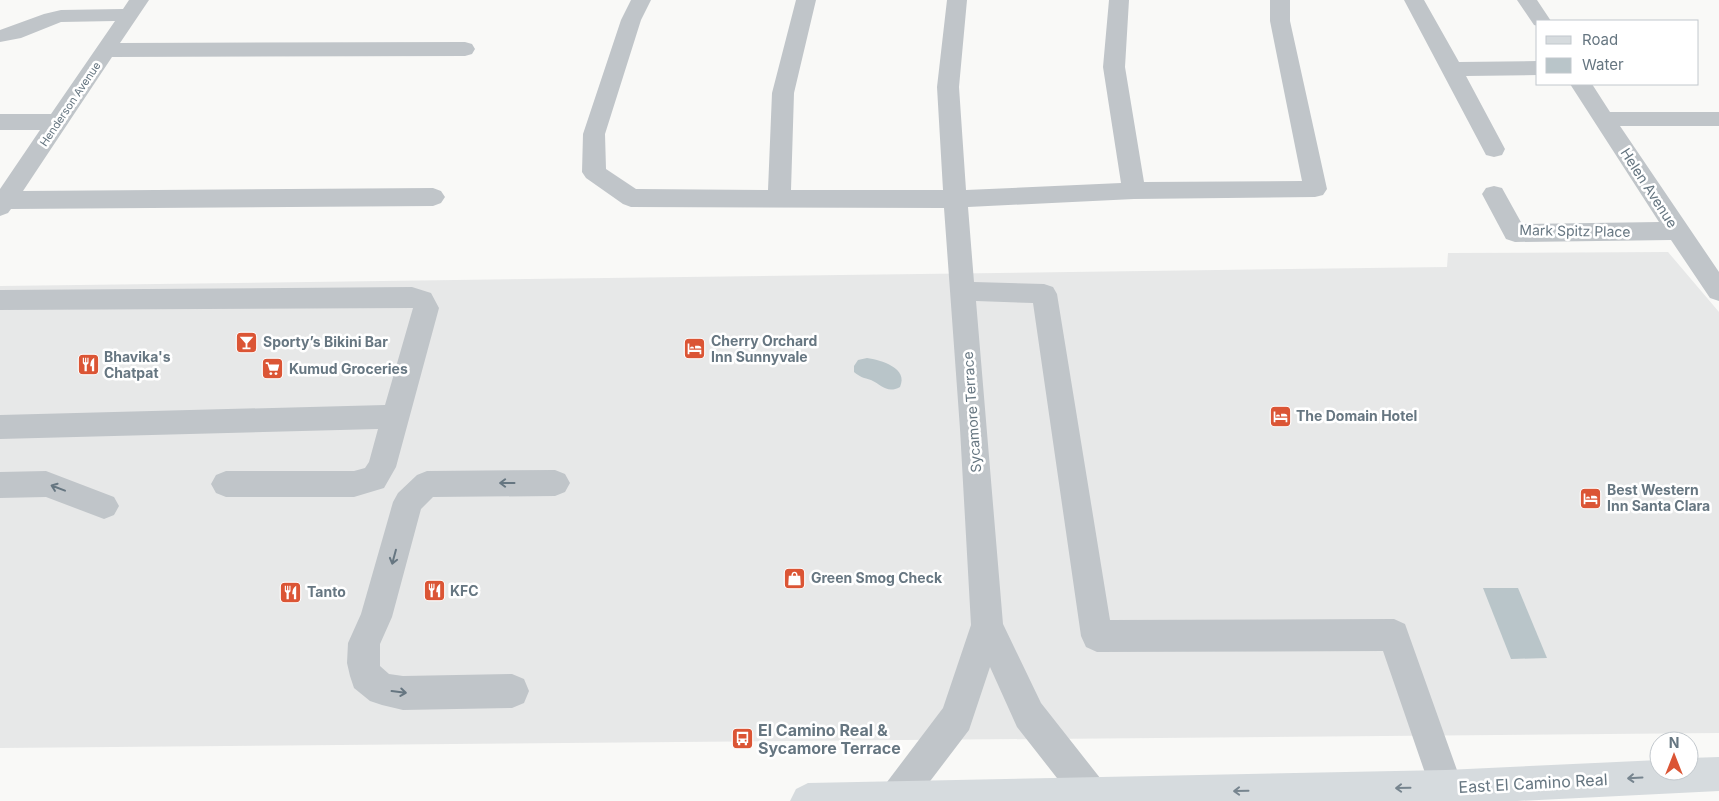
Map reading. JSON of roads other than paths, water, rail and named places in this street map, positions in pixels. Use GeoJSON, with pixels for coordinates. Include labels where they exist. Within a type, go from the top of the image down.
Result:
{"type":"FeatureCollection","features":[{"type":"Feature","properties":{"kind":"main road","name":"East El Camino Real"},"geometry":{"type":"LineString","coordinates":[[808,801],[1446,788],[1719,774]]}},
{"type":"Feature","properties":{"kind":"street"},"geometry":{"type":"LineString","coordinates":[[641,0],[631,20],[594,134],[594,172],[631,198],[955,199],[1134,190],[1315,189],[1280,21],[1280,0]]}},
{"type":"Feature","properties":{"kind":"street"},"geometry":{"type":"LineString","coordinates":[[778,198],[783,93],[806,0]]}},
{"type":"Feature","properties":{"kind":"street","name":"Sycamore Terrace"},"geometry":{"type":"LineString","coordinates":[[896,798],[957,718],[986,625],[974,429],[955,199],[948,87],[957,0]]}},
{"type":"Feature","properties":{"kind":"street"},"geometry":{"type":"LineString","coordinates":[[1119,0],[1114,66],[1134,190]]}},
{"type":"Feature","properties":{"kind":"street"},"geometry":{"type":"LineString","coordinates":[[1414,0],[1494,149]]}},
{"type":"Feature","properties":{"kind":"street"},"geometry":{"type":"LineString","coordinates":[[1527,0],[1540,20]]}},
{"type":"Feature","properties":{"kind":"street"},"geometry":{"type":"LineString","coordinates":[[0,36],[12,34],[50,19],[68,15],[134,7]]}},
{"type":"Feature","properties":{"kind":"street","name":"Henderson Avenue"},"geometry":{"type":"LineString","coordinates":[[2,204],[134,7]]}},
{"type":"Feature","properties":{"kind":"street"},"geometry":{"type":"LineString","coordinates":[[106,50],[464,49]]}},
{"type":"Feature","properties":{"kind":"street"},"geometry":{"type":"LineString","coordinates":[[1452,69],[1536,68]]}},
{"type":"Feature","properties":{"kind":"street","name":"Helen Avenue"},"geometry":{"type":"LineString","coordinates":[[1582,85],[1719,291]]}},
{"type":"Feature","properties":{"kind":"street"},"geometry":{"type":"LineString","coordinates":[[1605,120],[1719,119]]}},
{"type":"Feature","properties":{"kind":"street"},"geometry":{"type":"LineString","coordinates":[[0,122],[58,122]]}},
{"type":"Feature","properties":{"kind":"street","name":"Mark Spitz Place"},"geometry":{"type":"LineString","coordinates":[[1494,194],[1514,233],[1678,231]]}},
{"type":"Feature","properties":{"kind":"street"},"geometry":{"type":"LineString","coordinates":[[2,204],[433,196]]}},
{"type":"Feature","properties":{"kind":"street"},"geometry":{"type":"LineString","coordinates":[[962,291],[1044,294],[1097,636],[1394,635],[1446,788]]}},
{"type":"Feature","properties":{"kind":"street"},"geometry":{"type":"LineString","coordinates":[[0,300],[402,298],[422,300],[426,308],[382,467],[374,479],[354,484],[226,484]]}},
{"type":"Feature","properties":{"kind":"street"},"geometry":{"type":"LineString","coordinates":[[0,427],[395,417]]}},
{"type":"Feature","properties":{"kind":"street"},"geometry":{"type":"LineString","coordinates":[[512,691],[403,693],[382,689],[366,676],[363,663],[364,643],[376,617],[385,589],[408,502],[418,490],[427,484],[556,483]]}},
{"type":"Feature","properties":{"kind":"street"},"geometry":{"type":"LineString","coordinates":[[0,485],[46,484],[104,506]]}},
{"type":"Feature","properties":{"kind":"street","name":"Sycamore Terrace"},"geometry":{"type":"LineString","coordinates":[[986,625],[1029,715],[1092,795]]}},
{"type":"Feature","properties":{"kind":"water"},"geometry":{"type":"Polygon","coordinates":[[[867,358],[886,363],[897,370],[902,380],[900,387],[892,390],[888,389],[854,372],[854,366],[858,360],[867,358]]]}},
{"type":"Feature","properties":{"kind":"water"},"geometry":{"type":"Polygon","coordinates":[[[1483,588],[1518,588],[1547,658],[1511,659],[1483,588]]]}},
{"type":"Feature","properties":{"kind":"place","name":"Sporty’s Bikini Bar"},"geometry":{"type":"Point","coordinates":[247,342]}},
{"type":"Feature","properties":{"kind":"place","name":"Cherry Orchard Inn Sunnyvale"},"geometry":{"type":"Point","coordinates":[695,349]}},
{"type":"Feature","properties":{"kind":"place","name":"Bhavika's Chatpat"},"geometry":{"type":"Point","coordinates":[88,365]}},
{"type":"Feature","properties":{"kind":"place","name":"Kumud Groceries"},"geometry":{"type":"Point","coordinates":[273,369]}},
{"type":"Feature","properties":{"kind":"place","name":"The Domain Hotel"},"geometry":{"type":"Point","coordinates":[1280,416]}},
{"type":"Feature","properties":{"kind":"place","name":"Best Western Inn Santa Clara"},"geometry":{"type":"Point","coordinates":[1591,498]}},
{"type":"Feature","properties":{"kind":"place","name":"Green Smog Check"},"geometry":{"type":"Point","coordinates":[795,578]}},
{"type":"Feature","properties":{"kind":"place","name":"KFC"},"geometry":{"type":"Point","coordinates":[434,591]}},
{"type":"Feature","properties":{"kind":"place","name":"Tanto"},"geometry":{"type":"Point","coordinates":[291,592]}},
{"type":"Feature","properties":{"kind":"place","name":"El Camino Real & Sycamore Terrace"},"geometry":{"type":"Point","coordinates":[742,739]}}]}
